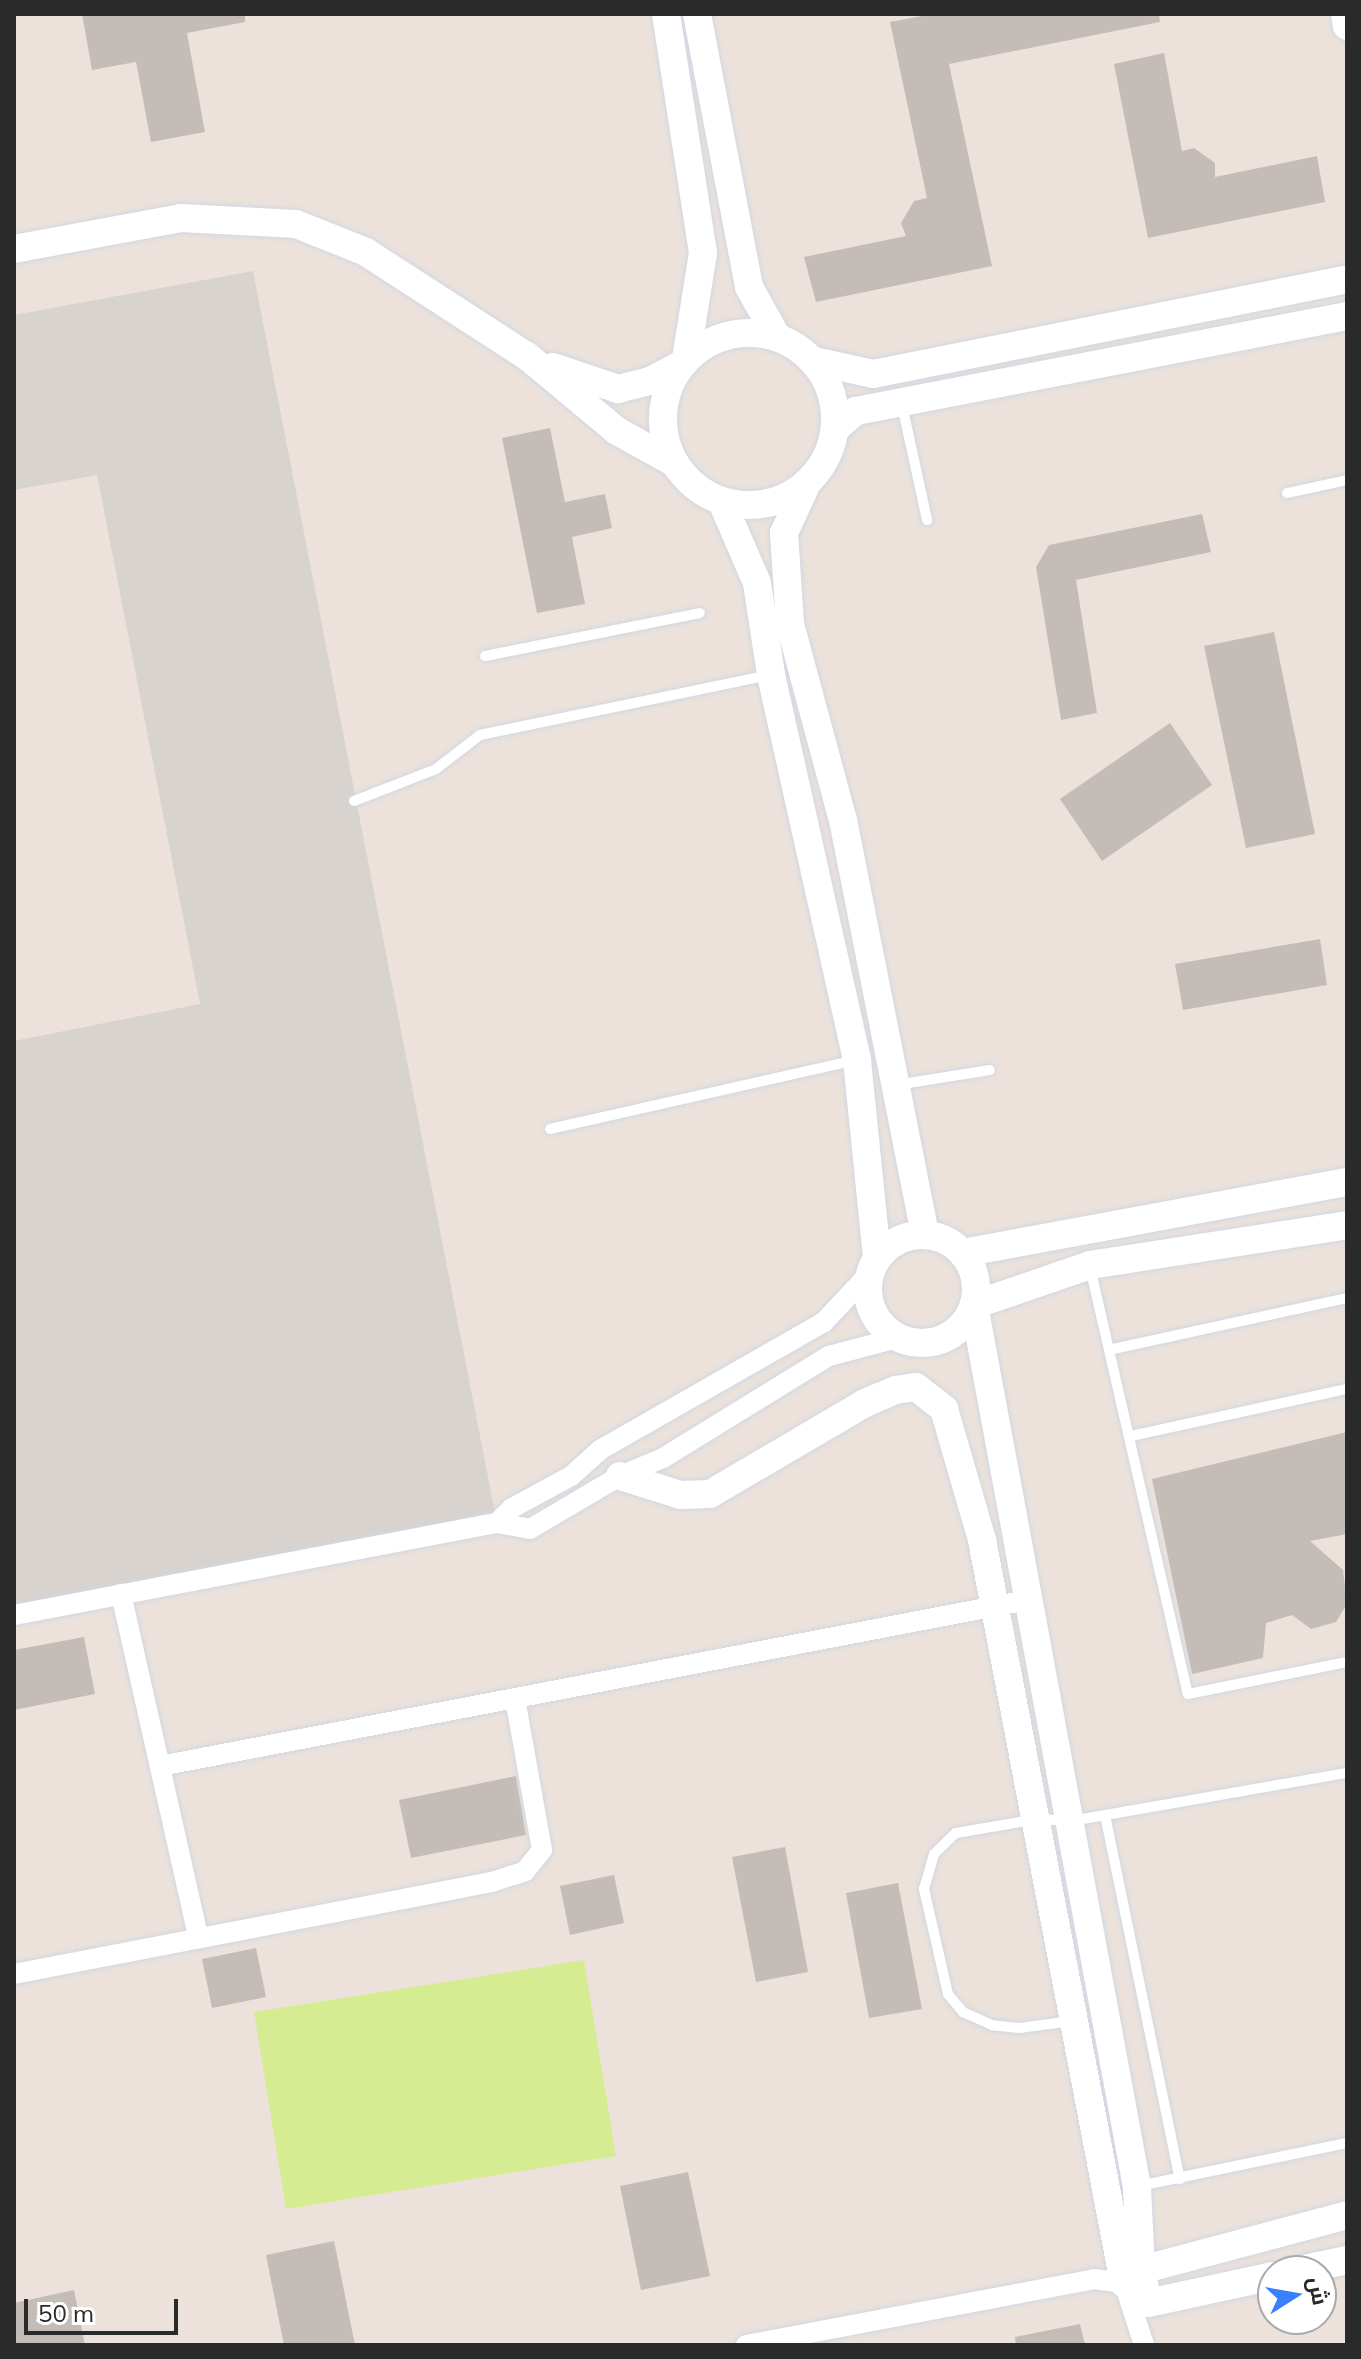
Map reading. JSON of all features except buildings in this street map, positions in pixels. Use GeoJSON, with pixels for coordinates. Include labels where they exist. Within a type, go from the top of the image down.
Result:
{"type":"FeatureCollection","features":[{"type":"Feature","properties":{"kind":"street"},"geometry":{"type":"LineString","coordinates":[[666,14],[703,253],[684,361],[664,400],[662,426],[675,463]]}},
{"type":"Feature","properties":{"kind":"street"},"geometry":{"type":"LineString","coordinates":[[697,14],[749,287],[777,337],[814,361],[873,374],[1347,279]]}},
{"type":"Feature","properties":{"kind":"street"},"geometry":{"type":"LineString","coordinates":[[1345,14],[1347,26]]}},
{"type":"Feature","properties":{"kind":"street"},"geometry":{"type":"LineString","coordinates":[[14,249],[181,218],[296,224],[366,252],[527,356],[617,431],[675,463],[699,490],[722,502],[767,504],[807,483]]}},
{"type":"Feature","properties":{"kind":"street"},"geometry":{"type":"LineString","coordinates":[[835,429],[856,411],[1347,316]]}},
{"type":"Feature","properties":{"kind":"street"},"geometry":{"type":"LineString","coordinates":[[527,356],[618,389],[650,381],[728,334],[777,337]]}},
{"type":"Feature","properties":{"kind":"street"},"geometry":{"type":"LineString","coordinates":[[814,361],[832,393],[835,429],[830,449],[807,483],[784,533],[790,624],[843,820],[925,1234]]}},
{"type":"Feature","properties":{"kind":"street"},"geometry":{"type":"LineString","coordinates":[[722,502],[757,583],[771,675],[857,1060],[873,1266],[872,1311],[897,1338]]}},
{"type":"Feature","properties":{"kind":"street"},"geometry":{"type":"LineString","coordinates":[[963,1253],[1347,1182]]}},
{"type":"Feature","properties":{"kind":"street"},"geometry":{"type":"LineString","coordinates":[[14,1615],[497,1523],[530,1529],[620,1476],[663,1458],[829,1356],[897,1338],[934,1342],[952,1335],[974,1305],[1090,1265],[1347,1225]]}},
{"type":"Feature","properties":{"kind":"street"},"geometry":{"type":"LineString","coordinates":[[497,1523],[512,1508],[571,1476],[600,1450],[824,1322],[873,1266],[907,1236],[925,1234],[952,1243],[963,1253],[973,1269],[974,1305],[1137,2187],[1132,2276],[1148,2303],[1257,2279]]}},
{"type":"Feature","properties":{"kind":"street"},"geometry":{"type":"LineString","coordinates":[[600,1450],[620,1476],[681,1495],[710,1494],[865,1403],[916,1387],[944,1409],[953,1433],[995,1605],[1144,2345]]}},
{"type":"Feature","properties":{"kind":"street"},"geometry":{"type":"LineString","coordinates":[[121,1594],[198,1937]]}},
{"type":"Feature","properties":{"kind":"street"},"geometry":{"type":"LineString","coordinates":[[160,1766],[1028,1600]]}},
{"type":"Feature","properties":{"kind":"street"},"geometry":{"type":"LineString","coordinates":[[14,1974],[492,1882],[525,1871],[542,1850],[515,1699]]}},
{"type":"Feature","properties":{"kind":"street"},"geometry":{"type":"LineString","coordinates":[[746,2345],[1094,2279],[1132,2276],[1347,2215]]}},
{"type":"Feature","properties":{"kind":"lane"},"geometry":{"type":"LineString","coordinates":[[901,404],[927,520]]}},
{"type":"Feature","properties":{"kind":"lane"},"geometry":{"type":"LineString","coordinates":[[1287,493],[1347,480]]}},
{"type":"Feature","properties":{"kind":"lane"},"geometry":{"type":"LineString","coordinates":[[485,656],[700,613]]}},
{"type":"Feature","properties":{"kind":"lane"},"geometry":{"type":"LineString","coordinates":[[354,801],[436,769],[480,735],[771,675]]}},
{"type":"Feature","properties":{"kind":"lane"},"geometry":{"type":"LineString","coordinates":[[550,1129],[857,1060]]}},
{"type":"Feature","properties":{"kind":"lane"},"geometry":{"type":"LineString","coordinates":[[894,1085],[990,1070]]}},
{"type":"Feature","properties":{"kind":"lane"},"geometry":{"type":"LineString","coordinates":[[1090,1265],[1113,1349],[1188,1694],[1347,1662]]}},
{"type":"Feature","properties":{"kind":"lane"},"geometry":{"type":"LineString","coordinates":[[1113,1349],[1347,1298]]}},
{"type":"Feature","properties":{"kind":"lane"},"geometry":{"type":"LineString","coordinates":[[1131,1436],[1347,1389]]}},
{"type":"Feature","properties":{"kind":"lane"},"geometry":{"type":"LineString","coordinates":[[1077,2020],[1019,2028],[992,2025],[963,2012],[948,1994],[924,1889],[934,1854],[956,1833],[1038,1819],[1071,1821],[1347,1773]]}},
{"type":"Feature","properties":{"kind":"lane"},"geometry":{"type":"LineString","coordinates":[[1105,1815],[1180,2179]]}},
{"type":"Feature","properties":{"kind":"lane"},"geometry":{"type":"LineString","coordinates":[[1137,2187],[1347,2143]]}},
{"type":"Feature","properties":{"kind":"green space"},"geometry":{"type":"Polygon","coordinates":[[[584,1960],[616,2156],[286,2209],[254,2012],[584,1960]]]}},
{"type":"Feature","properties":{"kind":"shaded area"},"geometry":{"type":"Polygon","coordinates":[[[253,271],[497,1523],[14,1615],[14,1041],[200,1004],[97,475],[14,490],[14,315],[253,271]]]}}]}
